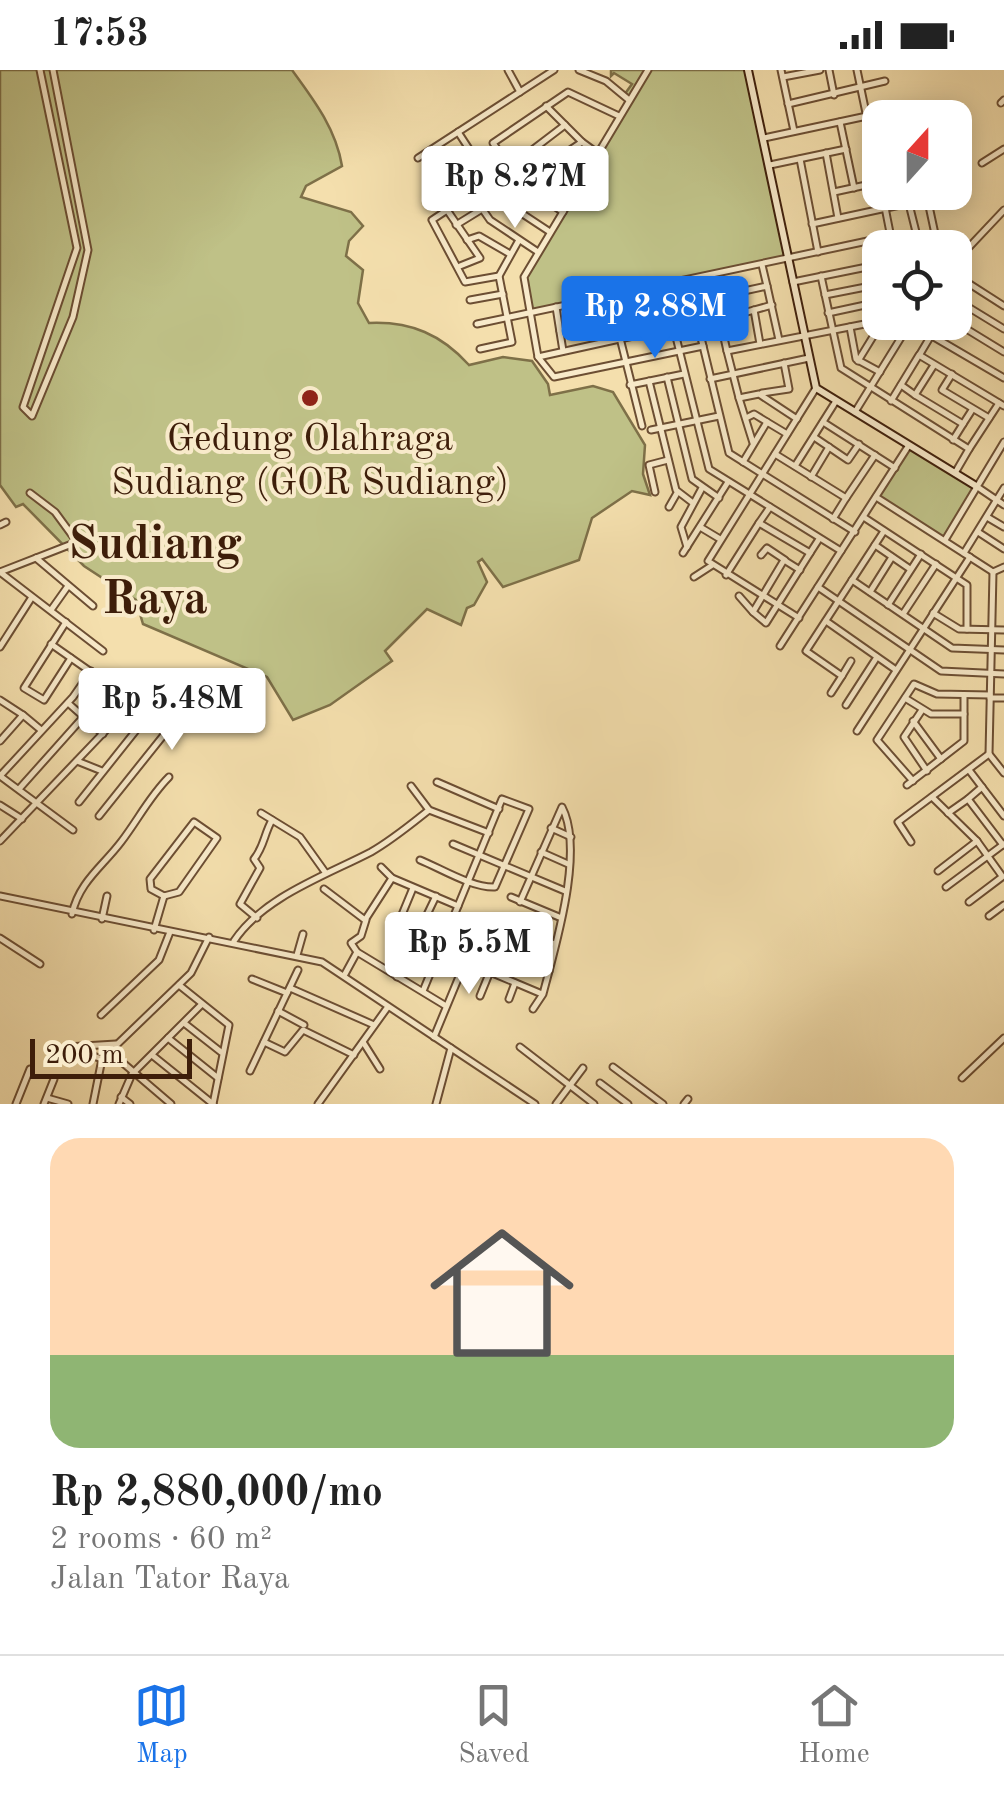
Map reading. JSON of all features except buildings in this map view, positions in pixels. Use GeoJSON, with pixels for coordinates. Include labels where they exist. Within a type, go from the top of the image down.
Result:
{"type":"FeatureCollection","features":[{"type":"Feature","properties":{"kind":"street"},"geometry":{"type":"LineString","coordinates":[[40,70],[76,229],[74,261],[23,407],[32,416],[73,317],[88,235],[53,70]]}},
{"type":"Feature","properties":{"kind":"street"},"geometry":{"type":"LineString","coordinates":[[508,70],[520,92]]}},
{"type":"Feature","properties":{"kind":"street"},"geometry":{"type":"LineString","coordinates":[[418,158],[554,70]]}},
{"type":"Feature","properties":{"kind":"street"},"geometry":{"type":"LineString","coordinates":[[580,70],[606,80],[629,100]]}},
{"type":"Feature","properties":{"kind":"street"},"geometry":{"type":"LineString","coordinates":[[648,70],[524,278],[538,356],[554,376],[703,346]]}},
{"type":"Feature","properties":{"kind":"street"},"geometry":{"type":"LineString","coordinates":[[748,70],[816,388],[1004,505]]}},
{"type":"Feature","properties":{"kind":"street"},"geometry":{"type":"LineString","coordinates":[[794,132],[782,74],[820,70]]}},
{"type":"Feature","properties":{"kind":"street"},"geometry":{"type":"LineString","coordinates":[[829,70],[834,94]]}},
{"type":"Feature","properties":{"kind":"street"},"geometry":{"type":"LineString","coordinates":[[857,70],[864,100]]}},
{"type":"Feature","properties":{"kind":"street"},"geometry":{"type":"LineString","coordinates":[[788,104],[884,81]]}},
{"type":"Feature","properties":{"kind":"street"},"geometry":{"type":"LineString","coordinates":[[565,125],[508,167],[495,140],[570,92],[619,116]]}},
{"type":"Feature","properties":{"kind":"street"},"geometry":{"type":"LineString","coordinates":[[546,106],[597,153]]}},
{"type":"Feature","properties":{"kind":"street"},"geometry":{"type":"LineString","coordinates":[[764,138],[862,117]]}},
{"type":"Feature","properties":{"kind":"street"},"geometry":{"type":"LineString","coordinates":[[840,122],[854,188]]}},
{"type":"Feature","properties":{"kind":"street"},"geometry":{"type":"LineString","coordinates":[[458,132],[505,203],[550,232]]}},
{"type":"Feature","properties":{"kind":"street"},"geometry":{"type":"LineString","coordinates":[[563,212],[521,183],[582,142]]}},
{"type":"Feature","properties":{"kind":"street"},"geometry":{"type":"LineString","coordinates":[[770,165],[846,148]]}},
{"type":"Feature","properties":{"kind":"street"},"geometry":{"type":"LineString","coordinates":[[982,163],[1004,149]]}},
{"type":"Feature","properties":{"kind":"street"},"geometry":{"type":"LineString","coordinates":[[470,151],[448,166],[490,220],[538,252]]}},
{"type":"Feature","properties":{"kind":"street"},"geometry":{"type":"LineString","coordinates":[[826,153],[838,218]]}},
{"type":"Feature","properties":{"kind":"street"},"geometry":{"type":"LineString","coordinates":[[800,159],[818,252]]}},
{"type":"Feature","properties":{"kind":"street"},"geometry":{"type":"LineString","coordinates":[[490,181],[432,221],[466,282],[500,276]]}},
{"type":"Feature","properties":{"kind":"street"},"geometry":{"type":"LineString","coordinates":[[834,192],[862,186]]}},
{"type":"Feature","properties":{"kind":"street"},"geometry":{"type":"LineString","coordinates":[[456,225],[482,209]]}},
{"type":"Feature","properties":{"kind":"street"},"geometry":{"type":"LineString","coordinates":[[447,210],[480,260],[460,266]]}},
{"type":"Feature","properties":{"kind":"street"},"geometry":{"type":"LineString","coordinates":[[812,224],[880,210]]}},
{"type":"Feature","properties":{"kind":"street"},"geometry":{"type":"LineString","coordinates":[[972,244],[1004,210]]}},
{"type":"Feature","properties":{"kind":"street"},"geometry":{"type":"LineString","coordinates":[[467,240],[478,236],[510,254]]}},
{"type":"Feature","properties":{"kind":"street"},"geometry":{"type":"LineString","coordinates":[[480,349],[511,344],[500,276],[519,240]]}},
{"type":"Feature","properties":{"kind":"street"},"geometry":{"type":"LineString","coordinates":[[477,324],[862,242]]}},
{"type":"Feature","properties":{"kind":"street"},"geometry":{"type":"LineString","coordinates":[[762,264],[779,340]]}},
{"type":"Feature","properties":{"kind":"street"},"geometry":{"type":"LineString","coordinates":[[793,282],[862,268]]}},
{"type":"Feature","properties":{"kind":"street"},"geometry":{"type":"LineString","coordinates":[[821,276],[840,368],[970,449]]}},
{"type":"Feature","properties":{"kind":"street"},"geometry":{"type":"LineString","coordinates":[[687,280],[730,453],[855,532]]}},
{"type":"Feature","properties":{"kind":"street"},"geometry":{"type":"LineString","coordinates":[[560,332],[767,286]]}},
{"type":"Feature","properties":{"kind":"street"},"geometry":{"type":"LineString","coordinates":[[972,286],[1004,306]]}},
{"type":"Feature","properties":{"kind":"street"},"geometry":{"type":"LineString","coordinates":[[825,294],[862,287]]}},
{"type":"Feature","properties":{"kind":"street"},"geometry":{"type":"LineString","coordinates":[[470,300],[503,294]]}},
{"type":"Feature","properties":{"kind":"street"},"geometry":{"type":"LineString","coordinates":[[715,298],[753,443]]}},
{"type":"Feature","properties":{"kind":"street"},"geometry":{"type":"LineString","coordinates":[[828,312],[862,305]]}},
{"type":"Feature","properties":{"kind":"street"},"geometry":{"type":"LineString","coordinates":[[760,344],[750,311],[772,306]]}},
{"type":"Feature","properties":{"kind":"street"},"geometry":{"type":"LineString","coordinates":[[556,308],[563,351]]}},
{"type":"Feature","properties":{"kind":"street"},"geometry":{"type":"LineString","coordinates":[[668,309],[708,467],[841,551]]}},
{"type":"Feature","properties":{"kind":"street"},"geometry":{"type":"LineString","coordinates":[[972,309],[1004,329]]}},
{"type":"Feature","properties":{"kind":"street"},"geometry":{"type":"LineString","coordinates":[[58,310],[73,317]]}},
{"type":"Feature","properties":{"kind":"street"},"geometry":{"type":"LineString","coordinates":[[615,320],[642,426]]}},
{"type":"Feature","properties":{"kind":"street"},"geometry":{"type":"LineString","coordinates":[[728,351],[862,325]]}},
{"type":"Feature","properties":{"kind":"street"},"geometry":{"type":"LineString","coordinates":[[538,356],[674,327]]}},
{"type":"Feature","properties":{"kind":"street"},"geometry":{"type":"LineString","coordinates":[[850,327],[858,360],[880,372]]}},
{"type":"Feature","properties":{"kind":"street"},"geometry":{"type":"LineString","coordinates":[[972,332],[1004,352]]}},
{"type":"Feature","properties":{"kind":"street"},"geometry":{"type":"LineString","coordinates":[[858,360],[870,340]]}},
{"type":"Feature","properties":{"kind":"street"},"geometry":{"type":"LineString","coordinates":[[855,412],[900,340]]}},
{"type":"Feature","properties":{"kind":"street"},"geometry":{"type":"LineString","coordinates":[[891,401],[929,340]]}},
{"type":"Feature","properties":{"kind":"street"},"geometry":{"type":"LineString","coordinates":[[940,340],[1004,378]]}},
{"type":"Feature","properties":{"kind":"street"},"geometry":{"type":"LineString","coordinates":[[920,355],[1002,405],[989,418],[955,473]]}},
{"type":"Feature","properties":{"kind":"street"},"geometry":{"type":"LineString","coordinates":[[710,379],[808,358]]}},
{"type":"Feature","properties":{"kind":"street"},"geometry":{"type":"LineString","coordinates":[[739,398],[789,388],[784,363]]}},
{"type":"Feature","properties":{"kind":"street"},"geometry":{"type":"LineString","coordinates":[[916,395],[934,364]]}},
{"type":"Feature","properties":{"kind":"street"},"geometry":{"type":"LineString","coordinates":[[630,385],[684,374]]}},
{"type":"Feature","properties":{"kind":"street"},"geometry":{"type":"LineString","coordinates":[[952,374],[942,390],[989,418]]}},
{"type":"Feature","properties":{"kind":"street"},"geometry":{"type":"LineString","coordinates":[[667,377],[692,480],[718,498]]}},
{"type":"Feature","properties":{"kind":"street"},"geometry":{"type":"LineString","coordinates":[[648,381],[677,493],[693,504]]}},
{"type":"Feature","properties":{"kind":"street"},"geometry":{"type":"LineString","coordinates":[[901,385],[963,424]]}},
{"type":"Feature","properties":{"kind":"street"},"geometry":{"type":"LineString","coordinates":[[799,618],[711,566],[709,558],[816,388]]}},
{"type":"Feature","properties":{"kind":"street"},"geometry":{"type":"LineString","coordinates":[[759,394],[797,419]]}},
{"type":"Feature","properties":{"kind":"street"},"geometry":{"type":"LineString","coordinates":[[795,466],[836,401]]}},
{"type":"Feature","properties":{"kind":"street"},"geometry":{"type":"LineString","coordinates":[[953,440],[972,409]]}},
{"type":"Feature","properties":{"kind":"street"},"geometry":{"type":"LineString","coordinates":[[746,418],[754,414],[787,434]]}},
{"type":"Feature","properties":{"kind":"street"},"geometry":{"type":"LineString","coordinates":[[651,430],[719,416]]}},
{"type":"Feature","properties":{"kind":"street"},"geometry":{"type":"LineString","coordinates":[[743,462],[767,422]]}},
{"type":"Feature","properties":{"kind":"street"},"geometry":{"type":"LineString","coordinates":[[823,422],[895,468]]}},
{"type":"Feature","properties":{"kind":"street"},"geometry":{"type":"LineString","coordinates":[[814,437],[848,460],[859,444]]}},
{"type":"Feature","properties":{"kind":"street"},"geometry":{"type":"LineString","coordinates":[[945,540],[1004,442]]}},
{"type":"Feature","properties":{"kind":"street"},"geometry":{"type":"LineString","coordinates":[[780,646],[909,445]]}},
{"type":"Feature","properties":{"kind":"street"},"geometry":{"type":"LineString","coordinates":[[811,477],[829,447]]}},
{"type":"Feature","properties":{"kind":"street"},"geometry":{"type":"LineString","coordinates":[[775,454],[846,498]]}},
{"type":"Feature","properties":{"kind":"street"},"geometry":{"type":"LineString","coordinates":[[834,518],[875,455]]}},
{"type":"Feature","properties":{"kind":"street"},"geometry":{"type":"LineString","coordinates":[[655,492],[649,466],[668,460]]}},
{"type":"Feature","properties":{"kind":"street"},"geometry":{"type":"LineString","coordinates":[[702,488],[682,527],[685,550],[728,482]]}},
{"type":"Feature","properties":{"kind":"street"},"geometry":{"type":"LineString","coordinates":[[856,731],[912,651],[1004,488]]}},
{"type":"Feature","properties":{"kind":"street"},"geometry":{"type":"LineString","coordinates":[[0,572],[77,540],[55,512],[30,492]]}},
{"type":"Feature","properties":{"kind":"street"},"geometry":{"type":"LineString","coordinates":[[669,506],[677,493]]}},
{"type":"Feature","properties":{"kind":"street"},"geometry":{"type":"LineString","coordinates":[[876,497],[993,572]]}},
{"type":"Feature","properties":{"kind":"street"},"geometry":{"type":"LineString","coordinates":[[726,575],[770,507]]}},
{"type":"Feature","properties":{"kind":"street"},"geometry":{"type":"LineString","coordinates":[[987,517],[1004,527]]}},
{"type":"Feature","properties":{"kind":"street"},"geometry":{"type":"LineString","coordinates":[[862,519],[968,586],[967,629]]}},
{"type":"Feature","properties":{"kind":"street"},"geometry":{"type":"LineString","coordinates":[[759,523],[810,553]]}},
{"type":"Feature","properties":{"kind":"street"},"geometry":{"type":"LineString","coordinates":[[700,527],[720,539]]}},
{"type":"Feature","properties":{"kind":"street"},"geometry":{"type":"LineString","coordinates":[[842,676],[806,651],[884,530]]}},
{"type":"Feature","properties":{"kind":"street"},"geometry":{"type":"LineString","coordinates":[[978,532],[1004,549]]}},
{"type":"Feature","properties":{"kind":"street"},"geometry":{"type":"LineString","coordinates":[[739,596],[765,623],[818,539]]}},
{"type":"Feature","properties":{"kind":"street"},"geometry":{"type":"LineString","coordinates":[[875,546],[910,570]]}},
{"type":"Feature","properties":{"kind":"street"},"geometry":{"type":"LineString","coordinates":[[761,556],[766,548],[800,570]]}},
{"type":"Feature","properties":{"kind":"street"},"geometry":{"type":"LineString","coordinates":[[888,605],[921,554]]}},
{"type":"Feature","properties":{"kind":"street"},"geometry":{"type":"LineString","coordinates":[[870,592],[892,557]]}},
{"type":"Feature","properties":{"kind":"street"},"geometry":{"type":"LineString","coordinates":[[36,558],[93,606]]}},
{"type":"Feature","properties":{"kind":"street"},"geometry":{"type":"LineString","coordinates":[[752,612],[785,560]]}},
{"type":"Feature","properties":{"kind":"street"},"geometry":{"type":"LineString","coordinates":[[904,614],[936,564]]}},
{"type":"Feature","properties":{"kind":"street"},"geometry":{"type":"LineString","coordinates":[[694,577],[711,566]]}},
{"type":"Feature","properties":{"kind":"street"},"geometry":{"type":"LineString","coordinates":[[993,572],[1004,568]]}},
{"type":"Feature","properties":{"kind":"street"},"geometry":{"type":"LineString","coordinates":[[0,572],[103,650]]}},
{"type":"Feature","properties":{"kind":"street"},"geometry":{"type":"LineString","coordinates":[[993,572],[989,754],[1004,774]]}},
{"type":"Feature","properties":{"kind":"street"},"geometry":{"type":"LineString","coordinates":[[852,580],[952,648],[1004,650]]}},
{"type":"Feature","properties":{"kind":"street"},"geometry":{"type":"LineString","coordinates":[[51,610],[68,586]]}},
{"type":"Feature","properties":{"kind":"street"},"geometry":{"type":"LineString","coordinates":[[818,588],[941,670],[1004,674]]}},
{"type":"Feature","properties":{"kind":"street"},"geometry":{"type":"LineString","coordinates":[[0,647],[32,597]]}},
{"type":"Feature","properties":{"kind":"street"},"geometry":{"type":"LineString","coordinates":[[933,613],[967,629],[1004,630]]}},
{"type":"Feature","properties":{"kind":"street"},"geometry":{"type":"LineString","coordinates":[[826,621],[896,670]]}},
{"type":"Feature","properties":{"kind":"street"},"geometry":{"type":"LineString","coordinates":[[66,622],[25,683],[26,690],[44,700],[72,658]]}},
{"type":"Feature","properties":{"kind":"street"},"geometry":{"type":"LineString","coordinates":[[18,789],[111,685],[52,644]]}},
{"type":"Feature","properties":{"kind":"street"},"geometry":{"type":"LineString","coordinates":[[846,705],[877,657]]}},
{"type":"Feature","properties":{"kind":"street"},"geometry":{"type":"LineString","coordinates":[[832,693],[851,661]]}},
{"type":"Feature","properties":{"kind":"street"},"geometry":{"type":"LineString","coordinates":[[72,830],[0,776],[68,703],[91,671]]}},
{"type":"Feature","properties":{"kind":"street"},"geometry":{"type":"LineString","coordinates":[[2,836],[39,803],[149,682],[204,714]]}},
{"type":"Feature","properties":{"kind":"street"},"geometry":{"type":"LineString","coordinates":[[964,696],[964,741],[910,783],[877,740],[913,686],[938,694],[1004,698]]}},
{"type":"Feature","properties":{"kind":"street"},"geometry":{"type":"LineString","coordinates":[[905,698],[922,710],[964,714]]}},
{"type":"Feature","properties":{"kind":"street"},"geometry":{"type":"LineString","coordinates":[[0,700],[42,730]]}},
{"type":"Feature","properties":{"kind":"street"},"geometry":{"type":"LineString","coordinates":[[99,816],[170,726],[154,709],[134,700]]}},
{"type":"Feature","properties":{"kind":"street"},"geometry":{"type":"LineString","coordinates":[[134,700],[149,718]]}},
{"type":"Feature","properties":{"kind":"street"},"geometry":{"type":"LineString","coordinates":[[68,703],[103,734]]}},
{"type":"Feature","properties":{"kind":"street"},"geometry":{"type":"LineString","coordinates":[[79,802],[154,709]]}},
{"type":"Feature","properties":{"kind":"street"},"geometry":{"type":"LineString","coordinates":[[922,710],[904,737],[927,770]]}},
{"type":"Feature","properties":{"kind":"street"},"geometry":{"type":"LineString","coordinates":[[0,741],[22,716]]}},
{"type":"Feature","properties":{"kind":"street"},"geometry":{"type":"LineString","coordinates":[[913,722],[941,759]]}},
{"type":"Feature","properties":{"kind":"street"},"geometry":{"type":"LineString","coordinates":[[911,842],[898,823],[989,754]]}},
{"type":"Feature","properties":{"kind":"street"},"geometry":{"type":"LineString","coordinates":[[77,762],[103,771]]}},
{"type":"Feature","properties":{"kind":"street"},"geometry":{"type":"LineString","coordinates":[[969,770],[1004,816]]}},
{"type":"Feature","properties":{"kind":"street"},"geometry":{"type":"LineString","coordinates":[[72,914],[81,887],[121,842],[140,810],[169,777]]}},
{"type":"Feature","properties":{"kind":"street"},"geometry":{"type":"LineString","coordinates":[[438,782],[498,810]]}},
{"type":"Feature","properties":{"kind":"street"},"geometry":{"type":"LineString","coordinates":[[410,786],[428,810],[489,833]]}},
{"type":"Feature","properties":{"kind":"street"},"geometry":{"type":"LineString","coordinates":[[948,813],[982,786]]}},
{"type":"Feature","properties":{"kind":"street"},"geometry":{"type":"LineString","coordinates":[[932,797],[976,841],[1003,876],[969,902]]}},
{"type":"Feature","properties":{"kind":"street"},"geometry":{"type":"LineString","coordinates":[[420,860],[468,880],[492,888],[528,809],[503,798],[468,880],[448,931],[422,991]]}},
{"type":"Feature","properties":{"kind":"street"},"geometry":{"type":"LineString","coordinates":[[946,887],[1004,845],[968,799]]}},
{"type":"Feature","properties":{"kind":"street"},"geometry":{"type":"LineString","coordinates":[[0,805],[22,818]]}},
{"type":"Feature","properties":{"kind":"street"},"geometry":{"type":"LineString","coordinates":[[520,902],[562,807],[572,837],[565,890],[549,971],[533,1009]]}},
{"type":"Feature","properties":{"kind":"street"},"geometry":{"type":"LineString","coordinates":[[234,942],[257,918],[325,872],[391,840],[428,810]]}},
{"type":"Feature","properties":{"kind":"street"},"geometry":{"type":"LineString","coordinates":[[261,813],[300,836],[325,872]]}},
{"type":"Feature","properties":{"kind":"street"},"geometry":{"type":"LineString","coordinates":[[257,918],[240,904],[259,870],[254,859],[264,847],[264,836],[272,820]]}},
{"type":"Feature","properties":{"kind":"street"},"geometry":{"type":"LineString","coordinates":[[194,822],[216,834],[179,892],[164,896],[148,882],[194,822]]}},
{"type":"Feature","properties":{"kind":"street"},"geometry":{"type":"LineString","coordinates":[[551,828],[572,837]]}},
{"type":"Feature","properties":{"kind":"street"},"geometry":{"type":"LineString","coordinates":[[938,871],[976,841]]}},
{"type":"Feature","properties":{"kind":"street"},"geometry":{"type":"LineString","coordinates":[[453,844],[565,890]]}},
{"type":"Feature","properties":{"kind":"street"},"geometry":{"type":"LineString","coordinates":[[541,852],[568,864]]}},
{"type":"Feature","properties":{"kind":"street"},"geometry":{"type":"LineString","coordinates":[[381,867],[392,878],[458,906]]}},
{"type":"Feature","properties":{"kind":"street"},"geometry":{"type":"LineString","coordinates":[[392,878],[362,934],[351,943],[357,952],[446,1006]]}},
{"type":"Feature","properties":{"kind":"street"},"geometry":{"type":"LineString","coordinates":[[401,918],[414,887]]}},
{"type":"Feature","properties":{"kind":"street"},"geometry":{"type":"LineString","coordinates":[[324,890],[367,920]]}},
{"type":"Feature","properties":{"kind":"street"},"geometry":{"type":"LineString","coordinates":[[0,896],[72,914],[297,955],[345,974],[386,1008],[535,1104]]}},
{"type":"Feature","properties":{"kind":"street"},"geometry":{"type":"LineString","coordinates":[[102,919],[106,896]]}},
{"type":"Feature","properties":{"kind":"street"},"geometry":{"type":"LineString","coordinates":[[154,930],[164,896]]}},
{"type":"Feature","properties":{"kind":"street"},"geometry":{"type":"LineString","coordinates":[[398,978],[436,896]]}},
{"type":"Feature","properties":{"kind":"street"},"geometry":{"type":"LineString","coordinates":[[511,897],[560,918]]}},
{"type":"Feature","properties":{"kind":"street"},"geometry":{"type":"LineString","coordinates":[[988,916],[1001,907],[1004,918]]}},
{"type":"Feature","properties":{"kind":"street"},"geometry":{"type":"LineString","coordinates":[[511,928],[554,944]]}},
{"type":"Feature","properties":{"kind":"street"},"geometry":{"type":"LineString","coordinates":[[448,931],[549,971]]}},
{"type":"Feature","properties":{"kind":"street"},"geometry":{"type":"LineString","coordinates":[[102,1016],[159,960],[170,932]]}},
{"type":"Feature","properties":{"kind":"street"},"geometry":{"type":"LineString","coordinates":[[297,955],[302,934]]}},
{"type":"Feature","properties":{"kind":"street"},"geometry":{"type":"LineString","coordinates":[[0,938],[40,964]]}},
{"type":"Feature","properties":{"kind":"street"},"geometry":{"type":"LineString","coordinates":[[94,1104],[102,1060],[179,986],[198,964],[209,938]]}},
{"type":"Feature","properties":{"kind":"street"},"geometry":{"type":"LineString","coordinates":[[434,1037],[473,942]]}},
{"type":"Feature","properties":{"kind":"street"},"geometry":{"type":"LineString","coordinates":[[480,996],[498,951]]}},
{"type":"Feature","properties":{"kind":"street"},"geometry":{"type":"LineString","coordinates":[[345,974],[357,952]]}},
{"type":"Feature","properties":{"kind":"street"},"geometry":{"type":"LineString","coordinates":[[250,1071],[298,970]]}},
{"type":"Feature","properties":{"kind":"street"},"geometry":{"type":"LineString","coordinates":[[490,972],[542,994]]}},
{"type":"Feature","properties":{"kind":"street"},"geometry":{"type":"LineString","coordinates":[[252,979],[375,1026]]}},
{"type":"Feature","properties":{"kind":"street"},"geometry":{"type":"LineString","coordinates":[[509,999],[516,983]]}},
{"type":"Feature","properties":{"kind":"street"},"geometry":{"type":"LineString","coordinates":[[152,1054],[213,1104],[230,1025],[179,986]]}},
{"type":"Feature","properties":{"kind":"street"},"geometry":{"type":"LineString","coordinates":[[130,1104],[120,1101],[132,1074],[202,1004]]}},
{"type":"Feature","properties":{"kind":"street"},"geometry":{"type":"LineString","coordinates":[[318,1104],[386,1008]]}},
{"type":"Feature","properties":{"kind":"street"},"geometry":{"type":"LineString","coordinates":[[278,1012],[304,1024]]}},
{"type":"Feature","properties":{"kind":"street"},"geometry":{"type":"LineString","coordinates":[[184,1022],[222,1052]]}},
{"type":"Feature","properties":{"kind":"street"},"geometry":{"type":"LineString","coordinates":[[264,1042],[286,1052],[303,1030],[354,1055]]}},
{"type":"Feature","properties":{"kind":"street"},"geometry":{"type":"LineString","coordinates":[[168,1038],[218,1078]]}},
{"type":"Feature","properties":{"kind":"street"},"geometry":{"type":"LineString","coordinates":[[962,1078],[1004,1038]]}},
{"type":"Feature","properties":{"kind":"street"},"geometry":{"type":"LineString","coordinates":[[363,1042],[380,1069]]}},
{"type":"Feature","properties":{"kind":"street"},"geometry":{"type":"LineString","coordinates":[[102,1060],[67,1047],[116,1044]]}},
{"type":"Feature","properties":{"kind":"street"},"geometry":{"type":"LineString","coordinates":[[520,1047],[594,1104]]}},
{"type":"Feature","properties":{"kind":"street"},"geometry":{"type":"LineString","coordinates":[[436,1104],[451,1048]]}},
{"type":"Feature","properties":{"kind":"street"},"geometry":{"type":"LineString","coordinates":[[110,1051],[171,1104]]}},
{"type":"Feature","properties":{"kind":"street"},"geometry":{"type":"LineString","coordinates":[[614,1067],[663,1104]]}},
{"type":"Feature","properties":{"kind":"street"},"geometry":{"type":"LineString","coordinates":[[556,1104],[583,1068]]}},
{"type":"Feature","properties":{"kind":"street"},"geometry":{"type":"LineString","coordinates":[[16,1104],[30,1069]]}},
{"type":"Feature","properties":{"kind":"street"},"geometry":{"type":"LineString","coordinates":[[54,1079],[45,1101],[68,1104]]}},
{"type":"Feature","properties":{"kind":"street"},"geometry":{"type":"LineString","coordinates":[[600,1083],[628,1104]]}},
{"type":"Feature","properties":{"kind":"green space","name":"Gedung Olahraga Sudiang (GOR Sudiang)"},"geometry":{"type":"Polygon","coordinates":[[[0,70],[292,70],[329,127],[342,166],[306,186],[301,197],[351,212],[363,226],[349,241],[346,256],[363,270],[358,303],[369,323],[425,332],[469,365],[503,357],[532,361],[548,384],[550,395],[593,386],[613,392],[645,445],[643,474],[650,495],[632,491],[592,518],[579,560],[503,587],[482,559],[478,562],[487,582],[474,605],[467,608],[461,625],[427,609],[385,651],[392,661],[330,705],[293,720],[267,677],[143,624],[136,600],[84,566],[23,504],[16,507],[0,485],[0,70]]]}},
{"type":"Feature","properties":{"kind":"green space"},"geometry":{"type":"Polygon","coordinates":[[[611,70],[748,70],[787,259],[531,314],[524,277],[629,100],[624,95],[632,84],[614,73],[611,76],[611,70]]]}},
{"type":"Feature","properties":{"kind":"green space"},"geometry":{"type":"Polygon","coordinates":[[[909,445],[976,486],[945,540],[876,497],[909,445]]]}},
{"type":"Feature","properties":{"kind":"place","name":"Gedung Olahraga Sudiang (GOR Sudiang)"},"geometry":{"type":"Point","coordinates":[310,398]}},
{"type":"Feature","properties":{"kind":"district","name":"Sudiang Raya"},"geometry":{"type":"Point","coordinates":[155,568]}}]}
